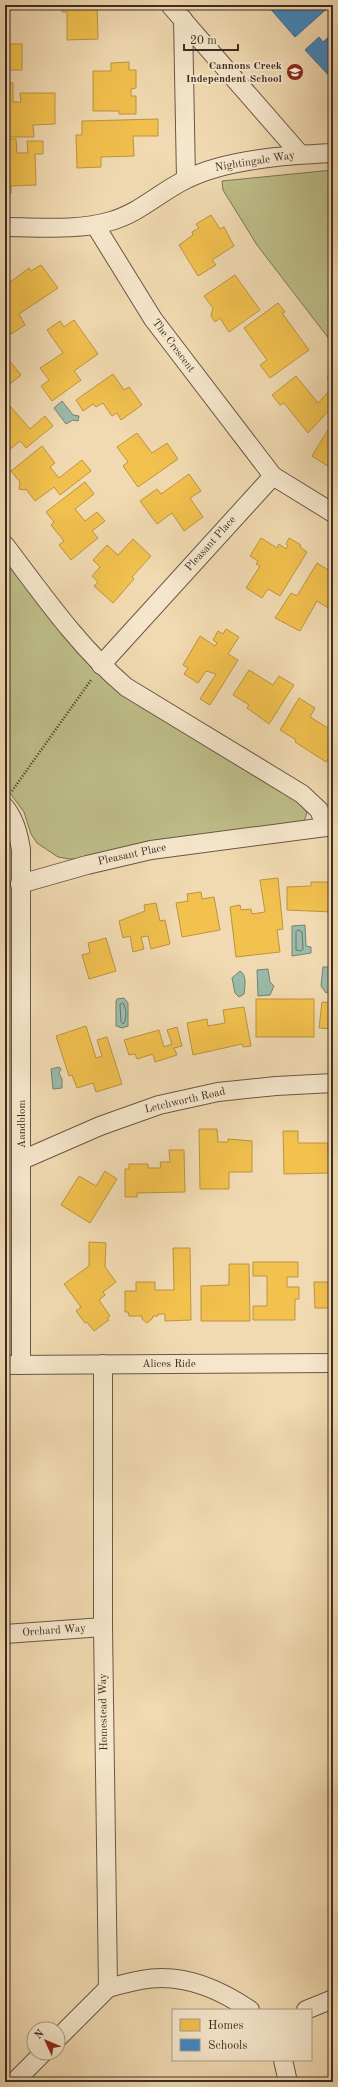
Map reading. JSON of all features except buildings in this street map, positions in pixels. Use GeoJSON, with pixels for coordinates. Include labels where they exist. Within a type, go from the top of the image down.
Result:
{"type":"FeatureCollection","features":[{"type":"Feature","properties":{"kind":"street"},"geometry":{"type":"LineString","coordinates":[[170,5],[300,154]]}},
{"type":"Feature","properties":{"kind":"street"},"geometry":{"type":"LineString","coordinates":[[183,19],[186,179]]}},
{"type":"Feature","properties":{"kind":"street","name":"Nightingale Way"},"geometry":{"type":"LineString","coordinates":[[95,225],[125,216],[186,179],[222,166],[300,154],[333,153]]}},
{"type":"Feature","properties":{"kind":"street"},"geometry":{"type":"LineString","coordinates":[[5,227],[95,225]]}},
{"type":"Feature","properties":{"kind":"street","name":"The Crescent"},"geometry":{"type":"LineString","coordinates":[[95,225],[153,319],[272,476],[333,513]]}},
{"type":"Feature","properties":{"kind":"street","name":"Pleasant Place"},"geometry":{"type":"LineString","coordinates":[[101,665],[272,476]]}},
{"type":"Feature","properties":{"kind":"street","name":"Pleasant Place"},"geometry":{"type":"LineString","coordinates":[[5,545],[80,643],[101,665],[126,686],[302,794],[319,810],[330,827],[151,850],[87,864],[20,884]]}},
{"type":"Feature","properties":{"kind":"street"},"geometry":{"type":"LineString","coordinates":[[8,800],[17,829],[21,849],[20,884]]}},
{"type":"Feature","properties":{"kind":"street","name":"Aandblom"},"geometry":{"type":"LineString","coordinates":[[13,1365],[22,1160],[20,884]]}},
{"type":"Feature","properties":{"kind":"street","name":"Letchworth Road"},"geometry":{"type":"LineString","coordinates":[[22,1160],[100,1126],[159,1105],[218,1092],[276,1086],[333,1083]]}},
{"type":"Feature","properties":{"kind":"street","name":"Alices Ride"},"geometry":{"type":"LineString","coordinates":[[13,1365],[333,1363]]}},
{"type":"Feature","properties":{"kind":"street","name":"Homestead Way"},"geometry":{"type":"LineString","coordinates":[[103,1364],[103,1627],[108,1988]]}},
{"type":"Feature","properties":{"kind":"street","name":"Orchard Way"},"geometry":{"type":"LineString","coordinates":[[5,1634],[103,1627]]}},
{"type":"Feature","properties":{"kind":"street"},"geometry":{"type":"LineString","coordinates":[[66,2030],[108,1988],[142,1979],[176,1978],[204,1984],[230,1996],[249,2009]]}},
{"type":"Feature","properties":{"kind":"street"},"geometry":{"type":"LineString","coordinates":[[308,2009],[333,1999]]}},
{"type":"Feature","properties":{"kind":"street"},"geometry":{"type":"LineString","coordinates":[[14,2082],[35,2061]]}},
{"type":"Feature","properties":{"kind":"street"},"geometry":{"type":"LineString","coordinates":[[283,2061],[288,2082]]}},
{"type":"Feature","properties":{"kind":"path"},"geometry":{"type":"LineString","coordinates":[[8,800],[101,665]]}},
{"type":"Feature","properties":{"kind":"green space"},"geometry":{"type":"Polygon","coordinates":[[[333,170],[333,344],[257,245],[223,190],[222,181],[333,170]]]}},
{"type":"Feature","properties":{"kind":"green space"},"geometry":{"type":"Polygon","coordinates":[[[5,558],[101,677],[300,802],[307,813],[304,821],[189,836],[82,859],[58,857],[37,843],[31,834],[24,812],[10,793],[5,791],[5,558]]]}},
{"type":"Feature","properties":{"kind":"water"},"geometry":{"type":"Polygon","coordinates":[[[62,401],[73,415],[79,416],[78,421],[73,420],[66,424],[54,408],[62,401]]]}},
{"type":"Feature","properties":{"kind":"water"},"geometry":{"type":"Polygon","coordinates":[[[305,925],[306,946],[311,947],[311,953],[292,956],[292,926],[305,925]]]}},
{"type":"Feature","properties":{"kind":"water"},"geometry":{"type":"Polygon","coordinates":[[[323,967],[333,967],[333,989],[326,993],[321,986],[323,967]]]}},
{"type":"Feature","properties":{"kind":"water"},"geometry":{"type":"Polygon","coordinates":[[[268,969],[270,982],[274,986],[270,995],[258,996],[257,970],[268,969]]]}},
{"type":"Feature","properties":{"kind":"water"},"geometry":{"type":"Polygon","coordinates":[[[240,971],[244,975],[245,984],[244,994],[239,997],[235,993],[232,978],[240,971]]]}},
{"type":"Feature","properties":{"kind":"water"},"geometry":{"type":"Polygon","coordinates":[[[124,998],[128,1003],[128,1026],[122,1028],[116,1026],[116,1002],[117,999],[124,998]]]}},
{"type":"Feature","properties":{"kind":"water"},"geometry":{"type":"Polygon","coordinates":[[[59,1067],[61,1069],[59,1073],[62,1079],[62,1088],[53,1089],[51,1069],[59,1067]]]}},
{"type":"Feature","properties":{"kind":"place","name":"Cannons Creek Independent School"},"geometry":{"type":"Point","coordinates":[295,72]}}]}
